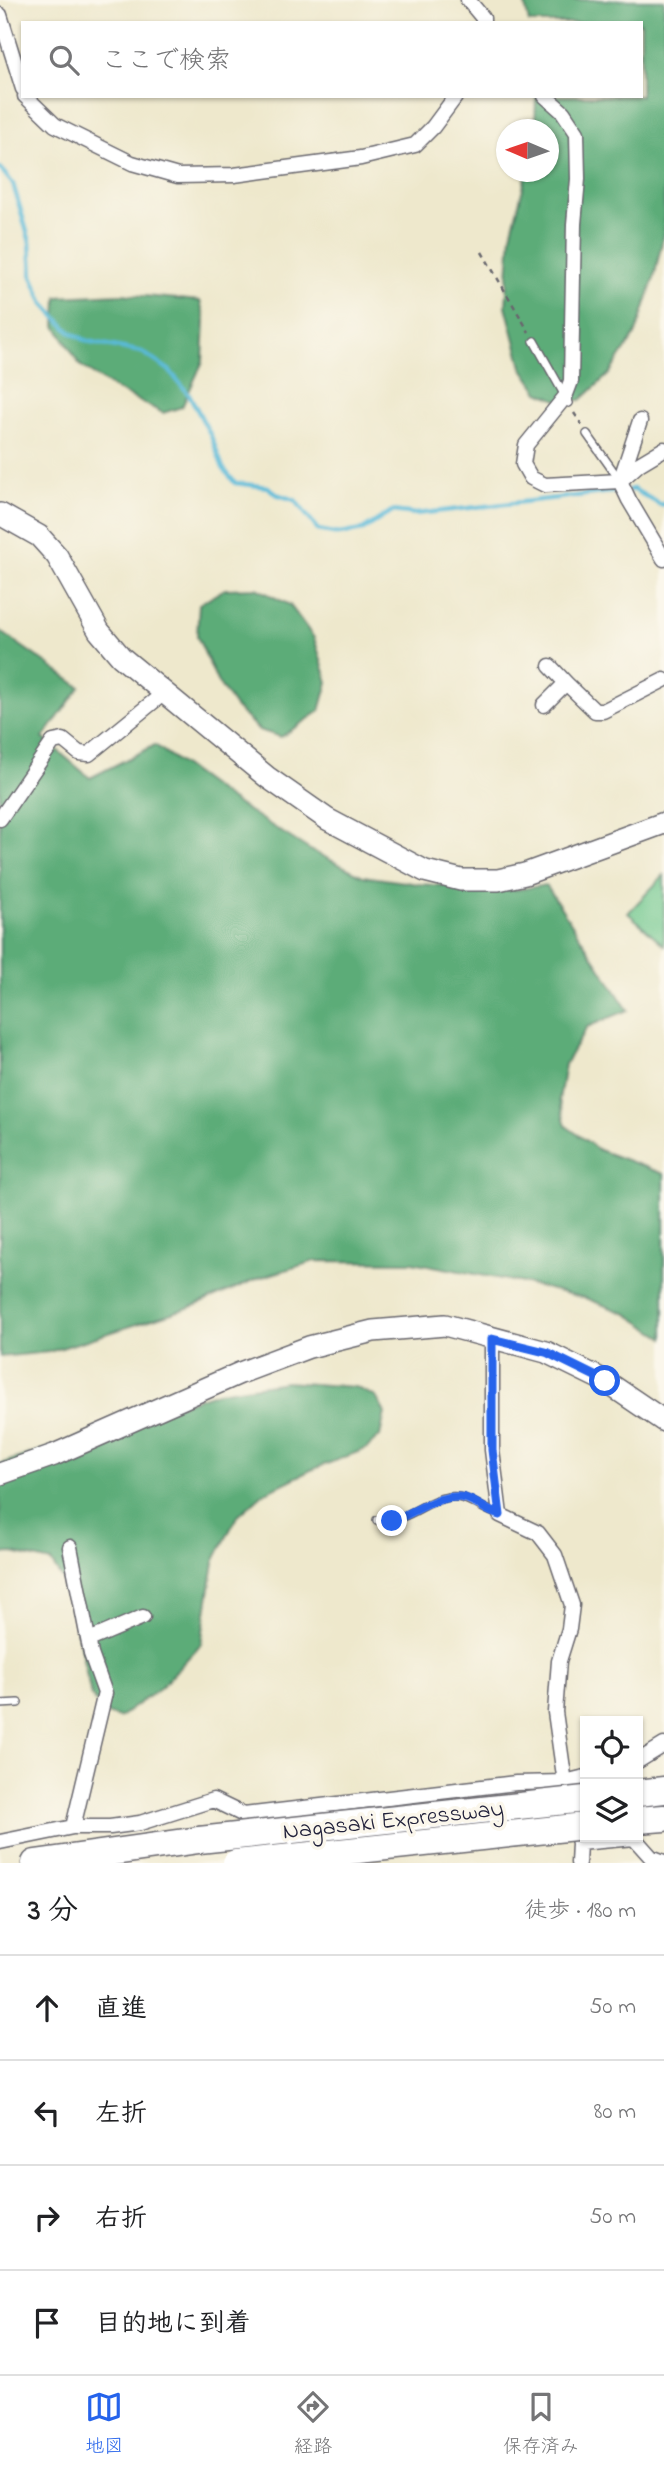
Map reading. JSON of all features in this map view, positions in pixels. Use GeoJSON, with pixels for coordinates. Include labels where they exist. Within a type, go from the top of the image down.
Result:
{"type":"FeatureCollection","features":[{"type":"Feature","properties":{"kind":"highway","name":"Nagasaki Expressway"},"geometry":{"type":"LineString","coordinates":[[35,1863],[199,1840],[580,1800]]}},
{"type":"Feature","properties":{"kind":"highway"},"geometry":{"type":"LineString","coordinates":[[643,1820],[664,1818]]}},
{"type":"Feature","properties":{"kind":"highway","name":"Nagasaki Expressway"},"geometry":{"type":"LineString","coordinates":[[236,1863],[580,1834]]}},
{"type":"Feature","properties":{"kind":"street"},"geometry":{"type":"LineString","coordinates":[[468,0],[483,21]]}},
{"type":"Feature","properties":{"kind":"street"},"geometry":{"type":"LineString","coordinates":[[0,15],[21,83]]}},
{"type":"Feature","properties":{"kind":"street"},"geometry":{"type":"LineString","coordinates":[[27,98],[55,125],[132,163],[178,176],[234,175],[361,158],[415,145],[433,127],[455,98]]}},
{"type":"Feature","properties":{"kind":"street"},"geometry":{"type":"LineString","coordinates":[[547,98],[563,112],[577,133],[578,179],[574,224],[571,381],[567,400],[526,445],[523,464],[531,478],[545,485],[621,482],[639,464],[664,449]]}},
{"type":"Feature","properties":{"kind":"street"},"geometry":{"type":"LineString","coordinates":[[640,421],[621,482],[664,559]]}},
{"type":"Feature","properties":{"kind":"street"},"geometry":{"type":"LineString","coordinates":[[0,513],[39,536],[57,555],[99,631],[121,657],[267,777],[327,819],[395,857],[425,871],[461,880],[498,880],[525,874],[664,823]]}},
{"type":"Feature","properties":{"kind":"street"},"geometry":{"type":"LineString","coordinates":[[550,666],[595,711],[603,710],[664,680]]}},
{"type":"Feature","properties":{"kind":"street"},"geometry":{"type":"LineString","coordinates":[[544,705],[566,683]]}},
{"type":"Feature","properties":{"kind":"street"},"geometry":{"type":"LineString","coordinates":[[0,818],[53,743],[63,740],[79,753],[89,754],[164,693]]}},
{"type":"Feature","properties":{"kind":"street"},"geometry":{"type":"LineString","coordinates":[[3,1477],[240,1373],[309,1347],[373,1331],[446,1325],[546,1352],[605,1381],[664,1421]]}},
{"type":"Feature","properties":{"kind":"street"},"geometry":{"type":"LineString","coordinates":[[492,1339],[492,1450],[500,1515],[538,1532],[555,1555],[572,1605],[569,1629],[559,1661],[555,1712],[565,1782],[580,1828]]}},
{"type":"Feature","properties":{"kind":"street"},"geometry":{"type":"LineString","coordinates":[[70,1547],[91,1654],[105,1693],[73,1827]]}},
{"type":"Feature","properties":{"kind":"street"},"geometry":{"type":"LineString","coordinates":[[89,1640],[144,1617]]}},
{"type":"Feature","properties":{"kind":"street"},"geometry":{"type":"LineString","coordinates":[[643,1757],[664,1745]]}},
{"type":"Feature","properties":{"kind":"street"},"geometry":{"type":"LineString","coordinates":[[0,1842],[73,1827],[110,1827],[139,1823],[213,1800],[244,1815],[516,1783],[565,1782],[580,1778]]}},
{"type":"Feature","properties":{"kind":"street"},"geometry":{"type":"LineString","coordinates":[[292,1863],[315,1806]]}},
{"type":"Feature","properties":{"kind":"street"},"geometry":{"type":"LineString","coordinates":[[578,1863],[581,1842]]}},
{"type":"Feature","properties":{"kind":"street"},"geometry":{"type":"LineString","coordinates":[[638,1842],[651,1857],[664,1862]]}},
{"type":"Feature","properties":{"kind":"lane"},"geometry":{"type":"LineString","coordinates":[[534,341],[567,400]]}},
{"type":"Feature","properties":{"kind":"lane"},"geometry":{"type":"LineString","coordinates":[[587,434],[621,482]]}},
{"type":"Feature","properties":{"kind":"lane"},"geometry":{"type":"LineString","coordinates":[[376,1520],[392,1521],[450,1497],[466,1499],[500,1515]]}},
{"type":"Feature","properties":{"kind":"lane"},"geometry":{"type":"LineString","coordinates":[[0,1704],[18,1703]]}},
{"type":"Feature","properties":{"kind":"path"},"geometry":{"type":"LineString","coordinates":[[482,252],[534,341]]}},
{"type":"Feature","properties":{"kind":"path"},"geometry":{"type":"LineString","coordinates":[[567,400],[587,434]]}},
{"type":"Feature","properties":{"kind":"green space"},"geometry":{"type":"Polygon","coordinates":[[[524,0],[664,0],[664,233],[654,278],[636,333],[609,374],[581,400],[559,401],[539,392],[522,367],[506,306],[511,235],[524,182],[559,182],[559,119],[535,119],[536,98],[643,98],[643,21],[529,21],[524,0]]]}},
{"type":"Feature","properties":{"kind":"green space"},"geometry":{"type":"Polygon","coordinates":[[[121,294],[200,301],[205,320],[203,361],[182,407],[163,413],[113,388],[80,365],[56,326],[57,297],[121,294]]]}},
{"type":"Feature","properties":{"kind":"green space"},"geometry":{"type":"Polygon","coordinates":[[[256,588],[290,605],[314,638],[328,682],[320,711],[281,737],[259,730],[235,707],[217,681],[197,636],[199,604],[225,589],[256,588]]]}},
{"type":"Feature","properties":{"kind":"green space"},"geometry":{"type":"Polygon","coordinates":[[[0,631],[80,687],[43,738],[90,778],[155,745],[228,798],[310,850],[363,876],[419,884],[515,890],[546,885],[628,1010],[587,1027],[565,1064],[559,1100],[566,1126],[599,1150],[664,1174],[664,1338],[627,1314],[585,1298],[528,1284],[412,1262],[315,1261],[259,1278],[194,1306],[49,1352],[0,1357],[0,631]]]}},
{"type":"Feature","properties":{"kind":"green space"},"geometry":{"type":"Polygon","coordinates":[[[664,875],[664,945],[628,913],[664,875]]]}},
{"type":"Feature","properties":{"kind":"green space"},"geometry":{"type":"Polygon","coordinates":[[[286,1382],[355,1387],[376,1397],[385,1413],[380,1436],[366,1449],[311,1470],[264,1493],[236,1518],[214,1562],[201,1644],[161,1687],[119,1718],[104,1713],[91,1695],[67,1586],[51,1562],[13,1553],[0,1554],[0,1464],[218,1392],[286,1382]]]}},
{"type":"Feature","properties":{"kind":"waterway"},"geometry":{"type":"LineString","coordinates":[[0,168],[13,184],[30,242],[32,276],[44,304],[70,332],[87,341],[142,352],[169,370],[190,396],[211,436],[223,468],[235,483],[268,487],[276,494],[295,500],[318,530],[339,534],[363,530],[392,511],[416,514],[620,491]]}},
{"type":"Feature","properties":{"kind":"waterway"},"geometry":{"type":"LineString","coordinates":[[629,490],[633,489],[661,505],[664,504]]}},
{"type":"Feature","properties":{"kind":"route"},"geometry":{"type":"LineString","coordinates":[[392,1521],[450,1497],[466,1499],[500,1515],[492,1450],[492,1339],[546,1352],[605,1381]]}}]}
